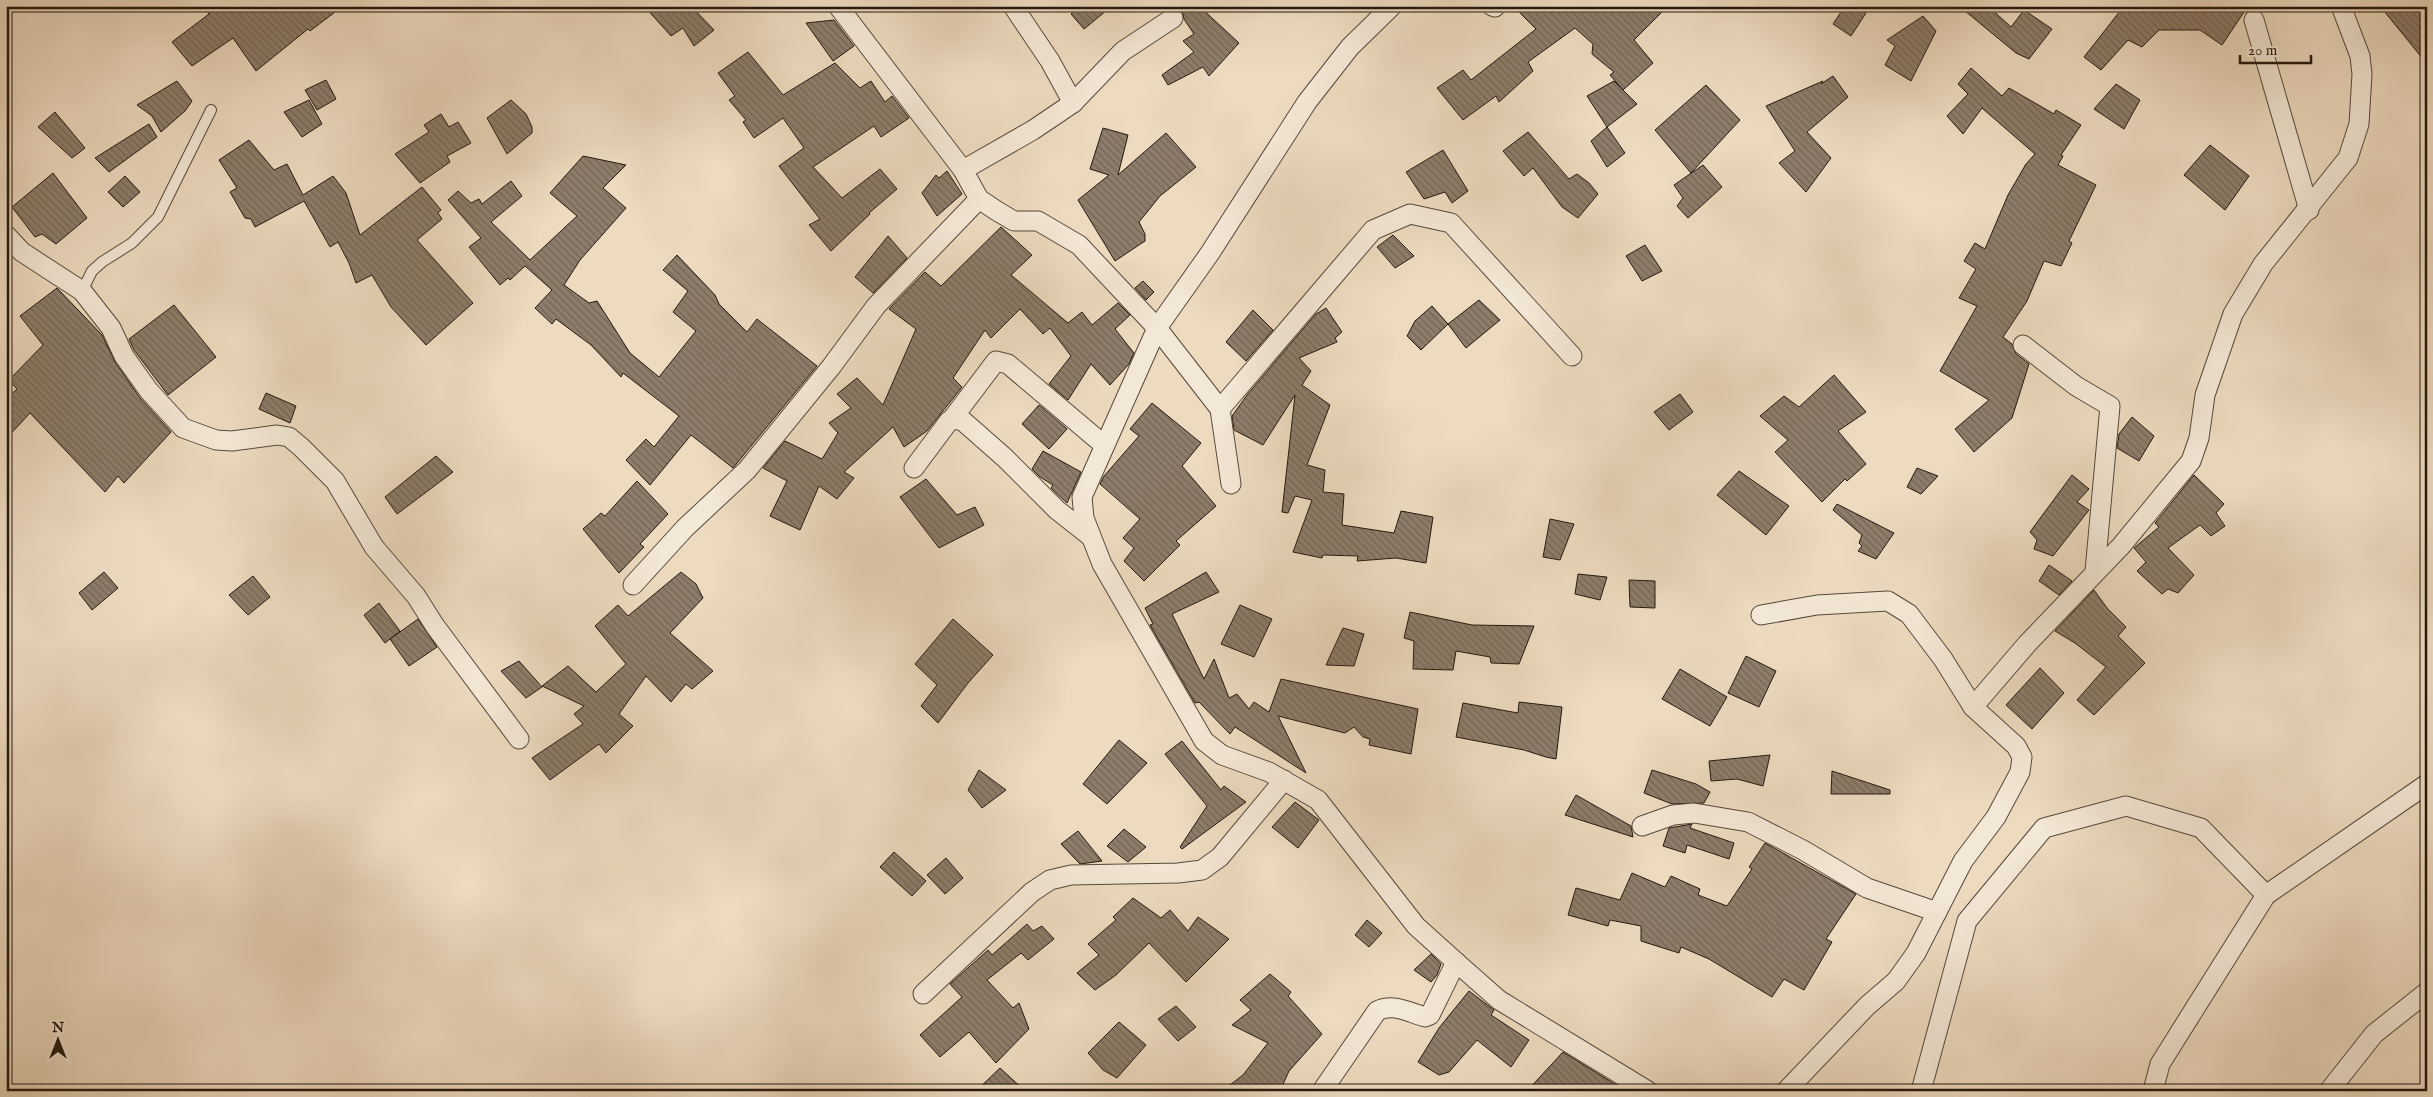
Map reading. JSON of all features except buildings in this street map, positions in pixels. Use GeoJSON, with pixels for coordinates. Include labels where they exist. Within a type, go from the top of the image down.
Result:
{"type":"FeatureCollection","features":[{"type":"Feature","properties":{"kind":"street"},"geometry":{"type":"LineString","coordinates":[[838,6],[963,170],[979,200],[1014,221],[1038,221],[1080,245],[1157,328],[1220,409],[1231,484]]}},
{"type":"Feature","properties":{"kind":"street"},"geometry":{"type":"LineString","coordinates":[[1013,6],[1050,61],[1073,103]]}},
{"type":"Feature","properties":{"kind":"street"},"geometry":{"type":"LineString","coordinates":[[1392,6],[1350,47],[1306,102],[1210,253],[1157,328],[1082,497],[1084,518],[1102,564],[1204,741],[1222,756],[1269,772],[1318,800],[1416,926],[1499,1000],[1648,1091]]}},
{"type":"Feature","properties":{"kind":"street"},"geometry":{"type":"LineString","coordinates":[[1973,707],[2027,644],[2120,546],[2191,461],[2199,438],[2205,395],[2233,314],[2263,264],[2309,210],[2348,158],[2359,124],[2362,74],[2360,56],[2341,6]]}},
{"type":"Feature","properties":{"kind":"street"},"geometry":{"type":"LineString","coordinates":[[963,170],[1033,130],[1073,103],[1123,51],[1173,18]]}},
{"type":"Feature","properties":{"kind":"street"},"geometry":{"type":"LineString","coordinates":[[2254,20],[2309,210]]}},
{"type":"Feature","properties":{"kind":"street"},"geometry":{"type":"LineString","coordinates":[[633,585],[686,528],[747,470],[831,367],[876,306],[979,200]]}},
{"type":"Feature","properties":{"kind":"street"},"geometry":{"type":"LineString","coordinates":[[1220,409],[1372,230],[1410,214],[1451,223],[1572,356]]}},
{"type":"Feature","properties":{"kind":"street"},"geometry":{"type":"LineString","coordinates":[[6,235],[22,252],[82,291],[111,328],[124,356],[149,391],[183,428],[216,440],[232,441],[277,435],[289,438],[334,481],[374,547],[416,596],[519,739]]}},
{"type":"Feature","properties":{"kind":"street"},"geometry":{"type":"LineString","coordinates":[[2023,345],[2076,386],[2110,406],[2095,571]]}},
{"type":"Feature","properties":{"kind":"street"},"geometry":{"type":"LineString","coordinates":[[914,468],[996,361],[1008,364],[1104,445]]}},
{"type":"Feature","properties":{"kind":"street"},"geometry":{"type":"LineString","coordinates":[[952,420],[963,421],[1004,458],[1056,510],[1090,536]]}},
{"type":"Feature","properties":{"kind":"street"},"geometry":{"type":"LineString","coordinates":[[1762,615],[1817,604],[1888,601],[1909,614],[1943,659],[1973,707],[2016,746],[2022,757],[2020,772],[1996,817],[1962,861],[1916,954],[1896,980],[1855,1019],[1786,1091]]}},
{"type":"Feature","properties":{"kind":"street"},"geometry":{"type":"LineString","coordinates":[[923,994],[1032,892],[1050,880],[1071,875],[1178,873],[1202,870],[1220,857],[1284,780]]}},
{"type":"Feature","properties":{"kind":"street"},"geometry":{"type":"LineString","coordinates":[[2153,1091],[2160,1064],[2266,895],[2427,784]]}},
{"type":"Feature","properties":{"kind":"street"},"geometry":{"type":"LineString","coordinates":[[1921,1091],[1967,921],[2044,828],[2126,806],[2200,828],[2266,895]]}},
{"type":"Feature","properties":{"kind":"street"},"geometry":{"type":"LineString","coordinates":[[1642,826],[1673,815],[1694,814],[1748,822],[1803,850],[1867,888],[1936,912]]}},
{"type":"Feature","properties":{"kind":"street"},"geometry":{"type":"LineString","coordinates":[[1322,1091],[1377,1012],[1386,1007],[1424,1017],[1430,1015],[1456,962]]}},
{"type":"Feature","properties":{"kind":"street"},"geometry":{"type":"LineString","coordinates":[[2329,1091],[2374,1034],[2427,992]]}},
{"type":"Feature","properties":{"kind":"lane"},"geometry":{"type":"LineString","coordinates":[[82,291],[92,271],[102,262],[132,243],[158,217],[211,110]]}}]}
